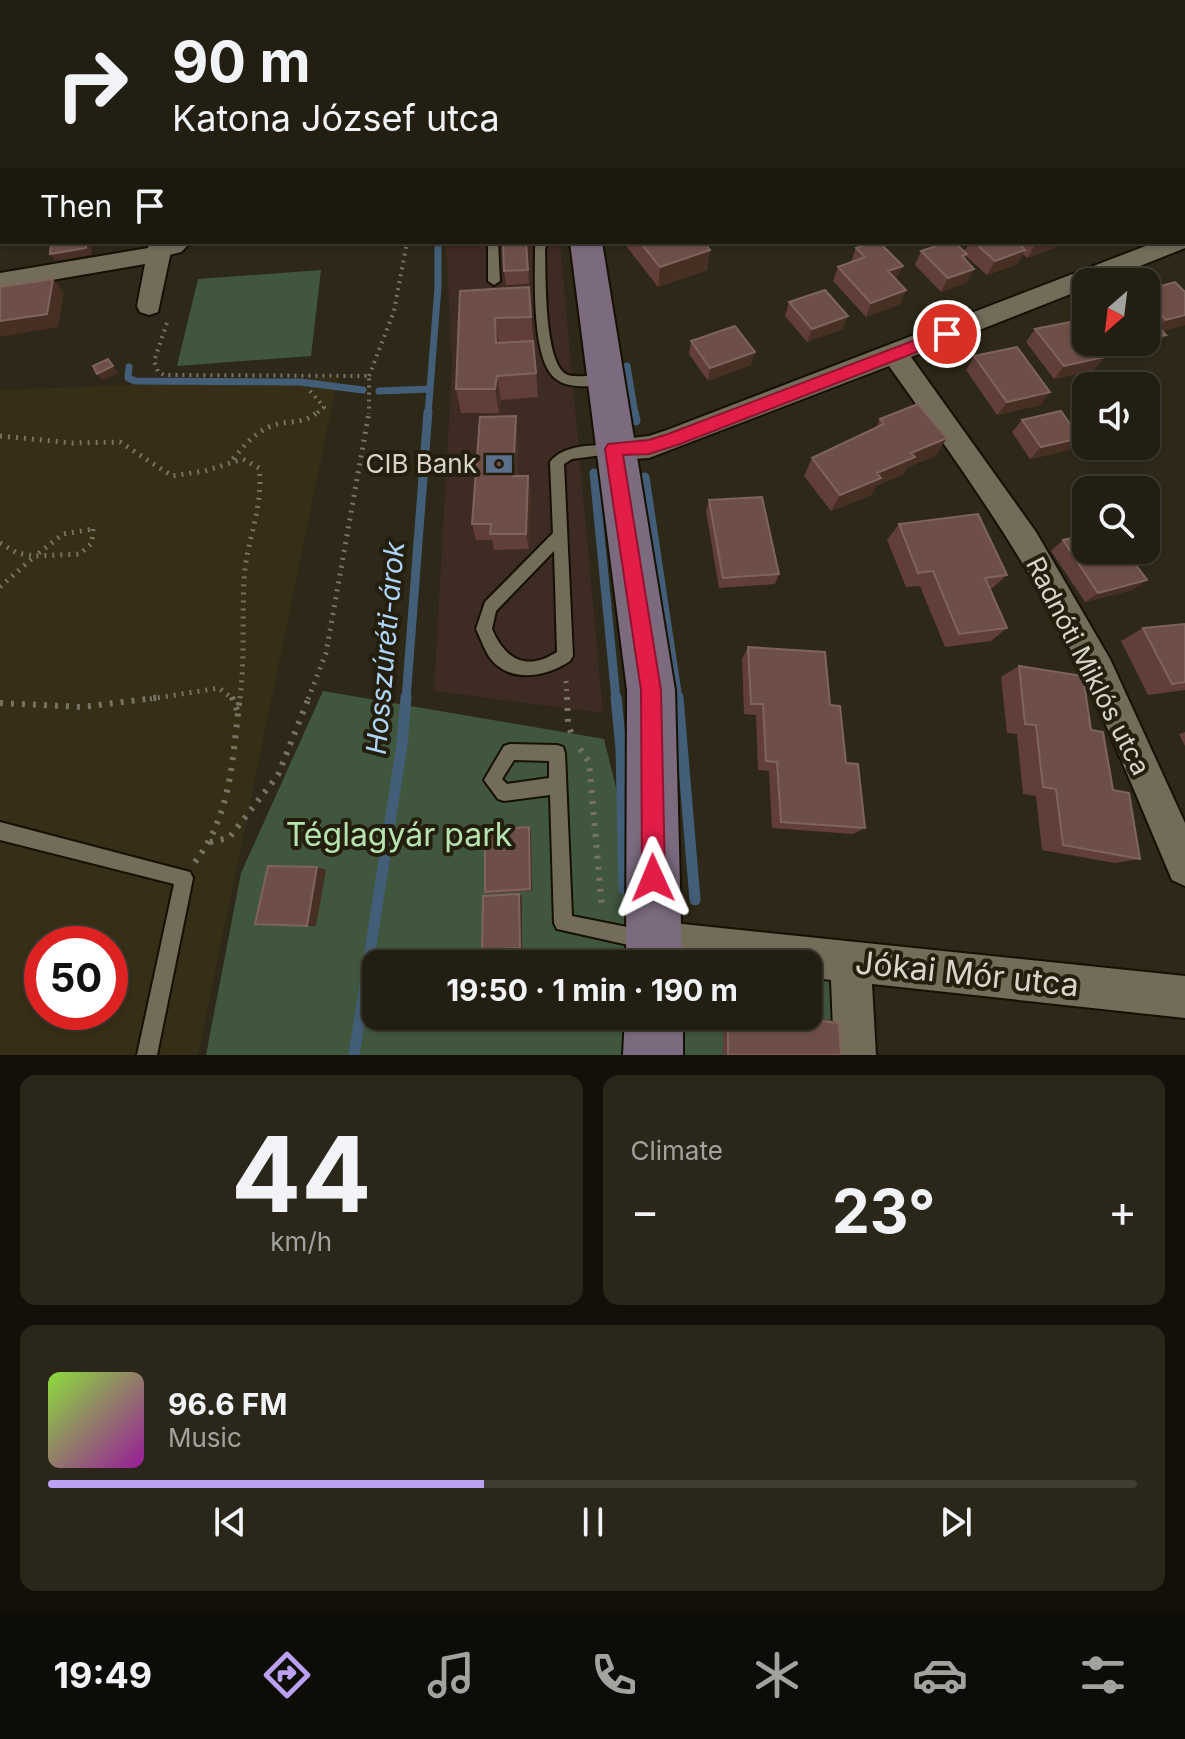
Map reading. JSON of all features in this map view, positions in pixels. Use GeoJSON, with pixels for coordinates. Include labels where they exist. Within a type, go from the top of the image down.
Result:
{"type":"FeatureCollection","features":[{"type":"Feature","properties":{"kind":"main road"},"geometry":{"type":"LineString","coordinates":[[586,244],[651,690],[654,950]]}},
{"type":"Feature","properties":{"kind":"main road"},"geometry":{"type":"LineString","coordinates":[[653,1055],[654,1030]]}},
{"type":"Feature","properties":{"kind":"street"},"geometry":{"type":"LineString","coordinates":[[614,449],[649,447],[674,439],[1173,244]]}},
{"type":"Feature","properties":{"kind":"street"},"geometry":{"type":"LineString","coordinates":[[0,281],[160,248],[159,311]]}},
{"type":"Feature","properties":{"kind":"street","name":"Radnóti Miklós utca"},"geometry":{"type":"LineString","coordinates":[[895,354],[1011,519],[1065,607],[1113,701],[1185,867]]}},
{"type":"Feature","properties":{"kind":"street","name":"Jókai Mór utca"},"geometry":{"type":"LineString","coordinates":[[822,960],[1185,997]]}},
{"type":"Feature","properties":{"kind":"street"},"geometry":{"type":"LineString","coordinates":[[850,961],[855,1055]]}},
{"type":"Feature","properties":{"kind":"lane"},"geometry":{"type":"LineString","coordinates":[[160,248],[177,249],[183,244]]}},
{"type":"Feature","properties":{"kind":"lane"},"geometry":{"type":"LineString","coordinates":[[493,244],[494,281]]}},
{"type":"Feature","properties":{"kind":"lane"},"geometry":{"type":"LineString","coordinates":[[542,244],[540,247],[546,353],[554,373],[563,379],[606,380]]}},
{"type":"Feature","properties":{"kind":"lane"},"geometry":{"type":"LineString","coordinates":[[558,537],[490,607],[484,629],[496,655],[521,669],[552,666],[565,656],[557,462],[569,454],[614,449]]}},
{"type":"Feature","properties":{"kind":"lane"},"geometry":{"type":"LineString","coordinates":[[558,785],[563,923],[601,930],[649,950]]}},
{"type":"Feature","properties":{"kind":"lane"},"geometry":{"type":"LineString","coordinates":[[0,831],[184,878],[147,1055]]}},
{"type":"Feature","properties":{"kind":"path"},"geometry":{"type":"LineString","coordinates":[[210,842],[229,838],[278,775],[326,653],[369,413],[369,376],[386,342],[397,306],[407,244]]}},
{"type":"Feature","properties":{"kind":"path"},"geometry":{"type":"LineString","coordinates":[[159,311],[154,361],[158,372],[164,375],[369,376]]}},
{"type":"Feature","properties":{"kind":"path"},"geometry":{"type":"LineString","coordinates":[[232,460],[252,437],[273,425],[305,422],[324,407],[310,391]]}},
{"type":"Feature","properties":{"kind":"path"},"geometry":{"type":"LineString","coordinates":[[0,436],[72,443],[120,442],[172,476],[205,471],[232,460],[243,459],[259,468],[262,492],[244,577],[245,657],[227,801],[210,842],[184,878]]}},
{"type":"Feature","properties":{"kind":"path"},"geometry":{"type":"LineString","coordinates":[[0,543],[6,549],[35,556],[80,554],[92,543],[93,529],[75,528],[52,539],[35,556],[0,587]]}},
{"type":"Feature","properties":{"kind":"path"},"geometry":{"type":"LineString","coordinates":[[565,656],[568,724],[573,740],[589,762],[601,930]]}},
{"type":"Feature","properties":{"kind":"path"},"geometry":{"type":"LineString","coordinates":[[0,703],[36,709],[148,700],[219,688],[231,695],[238,713]]}},
{"type":"Feature","properties":{"kind":"shaded area"},"geometry":{"type":"Polygon","coordinates":[[[446,244],[560,244],[603,713],[434,691],[452,366],[446,244]]]}},
{"type":"Feature","properties":{"kind":"shaded area"},"geometry":{"type":"Polygon","coordinates":[[[338,377],[198,1055],[0,1055],[0,390],[338,377]]]}},
{"type":"Feature","properties":{"kind":"green space"},"geometry":{"type":"Polygon","coordinates":[[[321,270],[311,356],[177,366],[198,279],[321,270]]]}},
{"type":"Feature","properties":{"kind":"green space","name":"Téglagyár park"},"geometry":{"type":"Polygon","coordinates":[[[323,691],[604,739],[654,941],[742,950],[362,950],[362,1030],[822,1030],[822,958],[850,961],[855,1055],[206,1055],[241,873],[323,691]]]}},
{"type":"Feature","properties":{"kind":"building"},"geometry":{"type":"Polygon","coordinates":[[[51,244],[87,244],[86,248],[50,254],[51,244]]]}},
{"type":"Feature","properties":{"kind":"building"},"geometry":{"type":"Polygon","coordinates":[[[503,244],[526,244],[528,270],[504,271],[503,244]]]}},
{"type":"Feature","properties":{"kind":"building"},"geometry":{"type":"Polygon","coordinates":[[[642,244],[706,244],[710,250],[660,267],[642,244]]]}},
{"type":"Feature","properties":{"kind":"building"},"geometry":{"type":"Polygon","coordinates":[[[881,244],[903,266],[888,271],[906,290],[871,303],[838,267],[865,257],[856,248],[881,244]]]}},
{"type":"Feature","properties":{"kind":"building"},"geometry":{"type":"Polygon","coordinates":[[[942,244],[956,244],[967,254],[962,256],[974,269],[948,278],[921,251],[942,244]]]}},
{"type":"Feature","properties":{"kind":"building"},"geometry":{"type":"Polygon","coordinates":[[[976,244],[1019,244],[1025,250],[995,261],[976,244]]]}},
{"type":"Feature","properties":{"kind":"building"},"geometry":{"type":"Polygon","coordinates":[[[53,279],[47,314],[0,321],[0,287],[53,279]]]}},
{"type":"Feature","properties":{"kind":"building"},"geometry":{"type":"Polygon","coordinates":[[[1175,282],[1185,292],[1185,315],[1166,320],[1160,314],[1160,286],[1175,282]]]}},
{"type":"Feature","properties":{"kind":"building"},"geometry":{"type":"Polygon","coordinates":[[[529,287],[531,317],[495,318],[496,343],[533,341],[536,373],[497,376],[495,389],[456,389],[460,291],[529,287]]]}},
{"type":"Feature","properties":{"kind":"building"},"geometry":{"type":"Polygon","coordinates":[[[825,290],[848,316],[812,329],[789,302],[825,290]]]}},
{"type":"Feature","properties":{"kind":"building"},"geometry":{"type":"Polygon","coordinates":[[[1072,322],[1072,356],[1105,357],[1064,366],[1035,329],[1072,322]]]}},
{"type":"Feature","properties":{"kind":"building"},"geometry":{"type":"Polygon","coordinates":[[[735,326],[755,352],[710,368],[691,341],[735,326]]]}},
{"type":"Feature","properties":{"kind":"building"},"geometry":{"type":"Polygon","coordinates":[[[1017,347],[1050,392],[1007,402],[974,356],[1017,347]]]}},
{"type":"Feature","properties":{"kind":"building"},"geometry":{"type":"Polygon","coordinates":[[[108,359],[113,366],[97,374],[93,366],[108,359]]]}},
{"type":"Feature","properties":{"kind":"building"},"geometry":{"type":"Polygon","coordinates":[[[918,404],[947,438],[911,453],[915,457],[877,473],[881,478],[840,495],[812,458],[884,424],[880,419],[918,404]]]}},
{"type":"Feature","properties":{"kind":"building"},"geometry":{"type":"Polygon","coordinates":[[[1061,411],[1072,427],[1072,440],[1041,447],[1022,420],[1061,411]]]}},
{"type":"Feature","properties":{"kind":"building","name":"CIB Bank"},"geometry":{"type":"Polygon","coordinates":[[[516,416],[513,476],[528,476],[526,534],[490,534],[491,524],[472,524],[480,417],[516,416]]]}},
{"type":"Feature","properties":{"kind":"building"},"geometry":{"type":"Polygon","coordinates":[[[762,497],[779,574],[723,578],[709,500],[762,497]]]}},
{"type":"Feature","properties":{"kind":"building"},"geometry":{"type":"Polygon","coordinates":[[[978,514],[1007,575],[985,578],[1007,628],[959,634],[933,571],[918,573],[899,524],[978,514]]]}},
{"type":"Feature","properties":{"kind":"building"},"geometry":{"type":"Polygon","coordinates":[[[1072,538],[1072,554],[1063,540],[1072,538]]]}},
{"type":"Feature","properties":{"kind":"building"},"geometry":{"type":"Polygon","coordinates":[[[1079,564],[1135,564],[1147,580],[1098,593],[1079,564]]]}},
{"type":"Feature","properties":{"kind":"building"},"geometry":{"type":"Polygon","coordinates":[[[1185,624],[1185,682],[1172,684],[1143,628],[1185,624]]]}},
{"type":"Feature","properties":{"kind":"building"},"geometry":{"type":"Polygon","coordinates":[[[748,647],[825,652],[830,705],[840,706],[846,763],[858,764],[865,828],[781,822],[777,762],[766,761],[763,704],[751,704],[748,647]]]}},
{"type":"Feature","properties":{"kind":"building"},"geometry":{"type":"Polygon","coordinates":[[[1019,666],[1083,676],[1091,730],[1103,732],[1113,790],[1129,793],[1140,859],[1063,845],[1056,789],[1043,787],[1036,725],[1025,724],[1019,666]]]}},
{"type":"Feature","properties":{"kind":"building"},"geometry":{"type":"Polygon","coordinates":[[[529,827],[530,889],[485,892],[485,830],[529,827]]]}},
{"type":"Feature","properties":{"kind":"building"},"geometry":{"type":"Polygon","coordinates":[[[268,866],[317,867],[307,926],[255,924],[268,866]]]}},
{"type":"Feature","properties":{"kind":"building"},"geometry":{"type":"Polygon","coordinates":[[[519,894],[520,948],[482,950],[483,896],[519,894]]]}},
{"type":"Feature","properties":{"kind":"building"},"geometry":{"type":"Polygon","coordinates":[[[822,1021],[839,1023],[841,1055],[728,1055],[728,1030],[822,1030],[822,1021]]]}},
{"type":"Feature","properties":{"kind":"waterway","name":"Hosszúréti-árok"},"geometry":{"type":"LineString","coordinates":[[430,389],[438,244]]}},
{"type":"Feature","properties":{"kind":"waterway"},"geometry":{"type":"LineString","coordinates":[[627,366],[635,414]]}},
{"type":"Feature","properties":{"kind":"waterway"},"geometry":{"type":"LineString","coordinates":[[129,367],[128,378],[135,381],[300,382],[363,390]]}},
{"type":"Feature","properties":{"kind":"waterway"},"geometry":{"type":"LineString","coordinates":[[379,391],[430,389]]}},
{"type":"Feature","properties":{"kind":"waterway","name":"Hosszúréti-árok"},"geometry":{"type":"LineString","coordinates":[[428,414],[430,389]]}},
{"type":"Feature","properties":{"kind":"waterway","name":"Hosszúréti-árok"},"geometry":{"type":"LineString","coordinates":[[406,699],[428,412]]}},
{"type":"Feature","properties":{"kind":"waterway"},"geometry":{"type":"LineString","coordinates":[[634,412],[636,421]]}},
{"type":"Feature","properties":{"kind":"waterway"},"geometry":{"type":"LineString","coordinates":[[594,473],[616,699]]}},
{"type":"Feature","properties":{"kind":"waterway"},"geometry":{"type":"LineString","coordinates":[[645,477],[678,699]]}},
{"type":"Feature","properties":{"kind":"waterway","name":"Hosszúréti-árok"},"geometry":{"type":"LineString","coordinates":[[354,1055],[402,744],[406,697]]}},
{"type":"Feature","properties":{"kind":"waterway"},"geometry":{"type":"LineString","coordinates":[[616,697],[621,748],[624,889]]}},
{"type":"Feature","properties":{"kind":"waterway"},"geometry":{"type":"LineString","coordinates":[[678,697],[695,900]]}},
{"type":"Feature","properties":{"kind":"place","name":"CIB Bank"},"geometry":{"type":"Point","coordinates":[499,464]}},
{"type":"Feature","properties":{"kind":"route"},"geometry":{"type":"LineString","coordinates":[[653,878],[651,690],[614,449],[649,447],[674,439],[947,334]]}}]}
